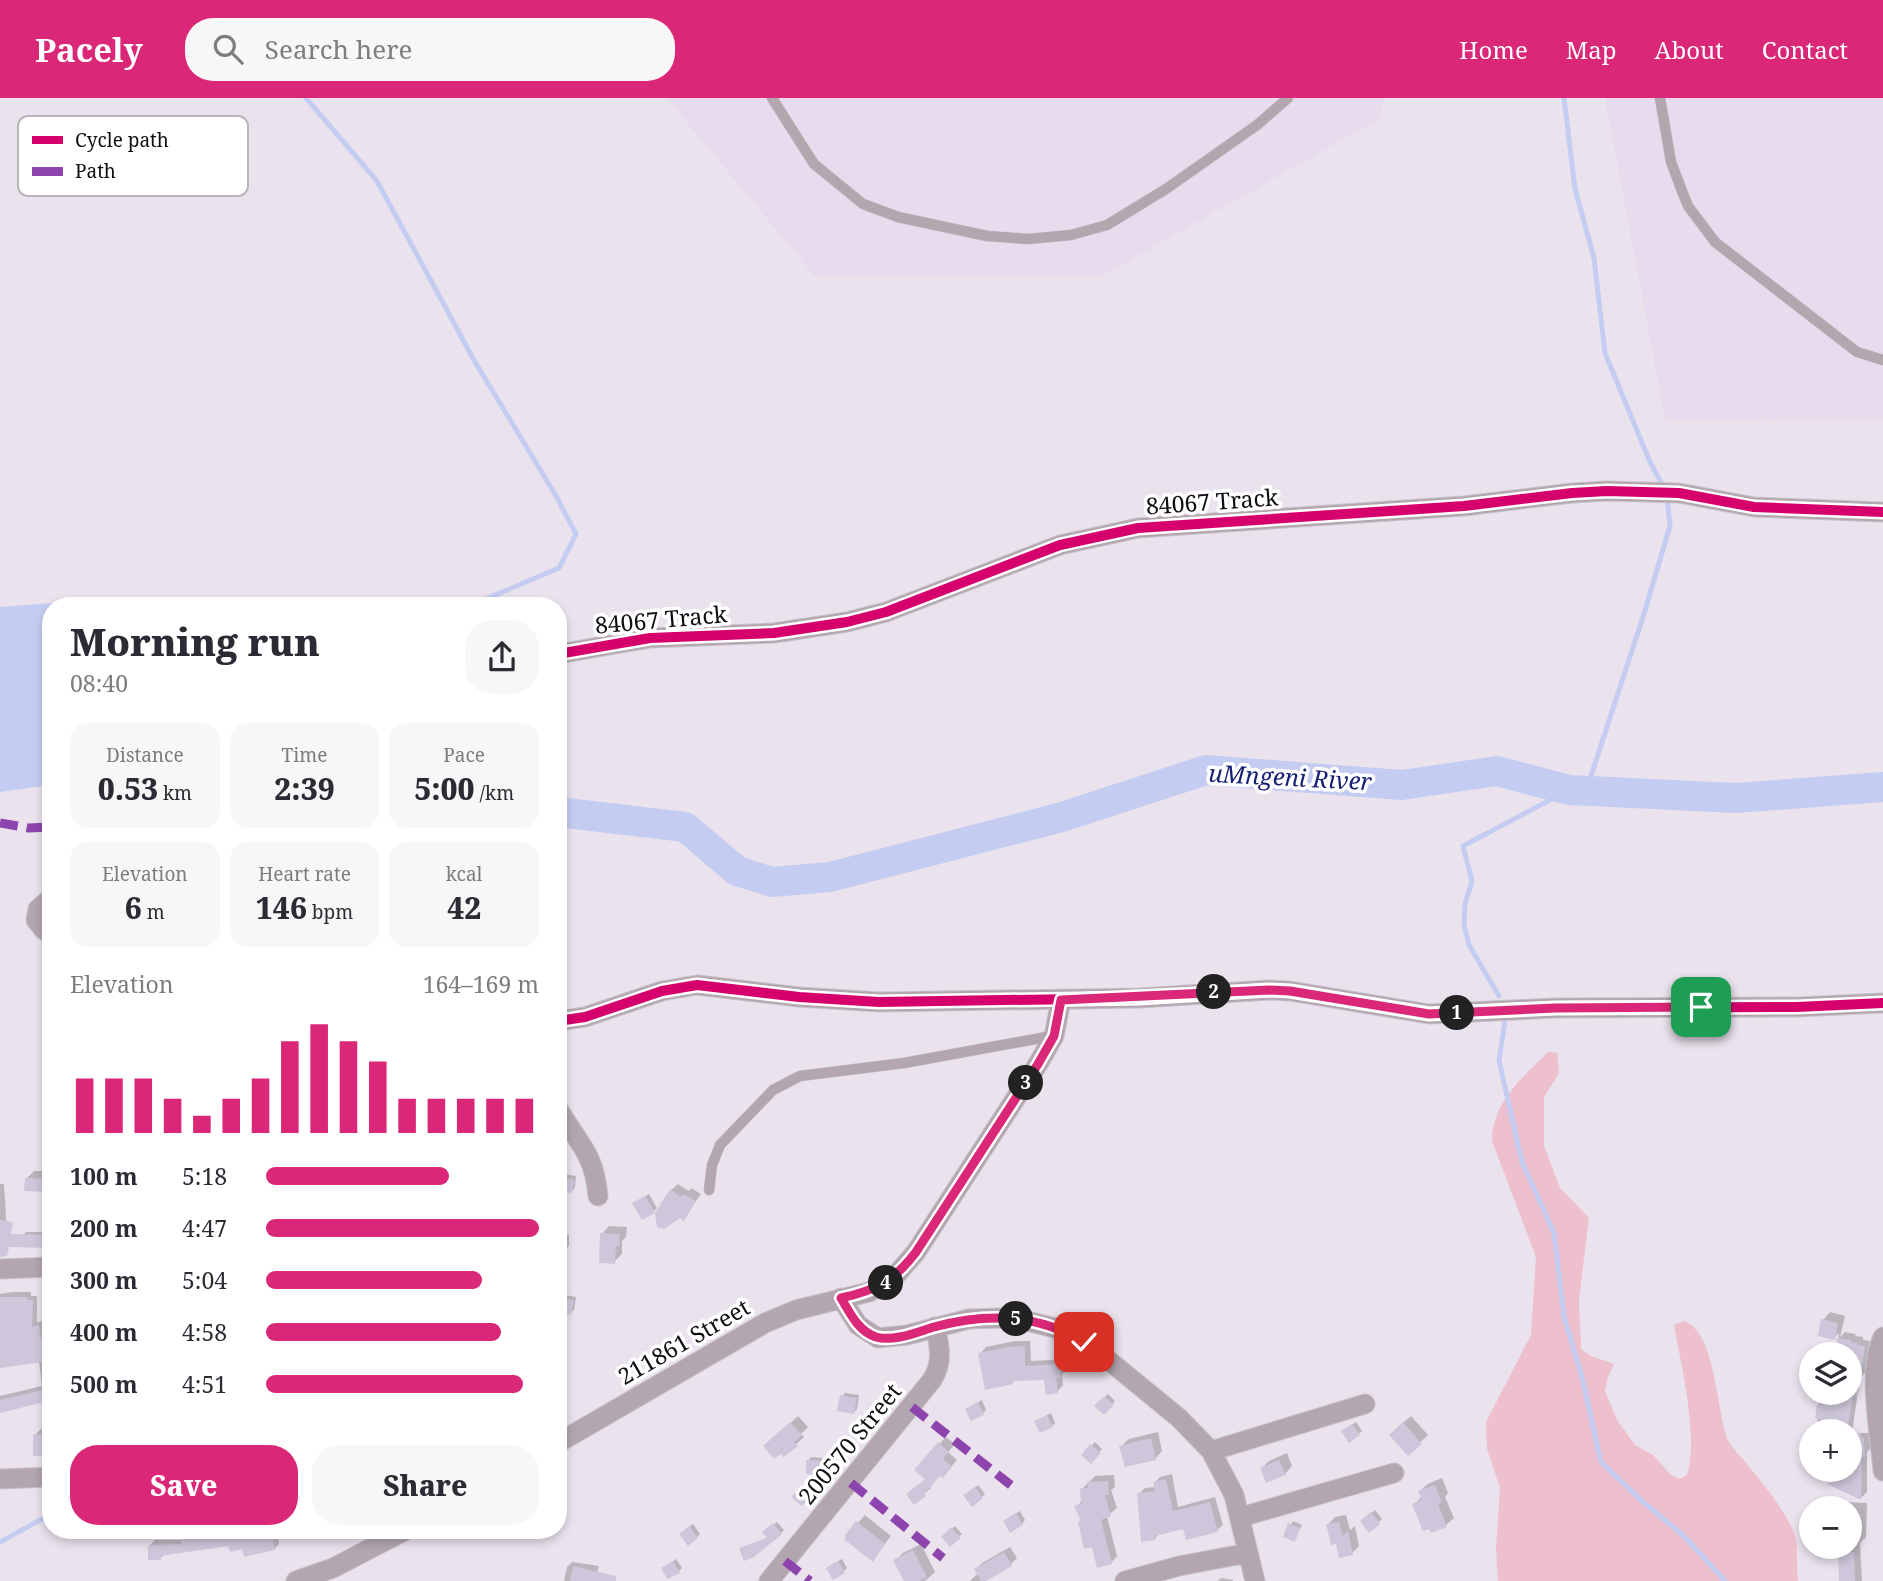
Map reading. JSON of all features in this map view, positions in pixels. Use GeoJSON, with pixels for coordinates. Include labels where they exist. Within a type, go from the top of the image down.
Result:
{"type":"FeatureCollection","features":[{"type":"Feature","properties":{"kind":"street","name":"84067 Track"},"geometry":{"type":"LineString","coordinates":[[567,652],[649,638],[774,633],[846,622],[886,612],[1060,545],[1139,528],[1464,506],[1607,491],[1679,493],[1754,507],[1883,512]]}},
{"type":"Feature","properties":{"kind":"street"},"geometry":{"type":"LineString","coordinates":[[42,905],[37,909],[36,920],[42,928]]}},
{"type":"Feature","properties":{"kind":"street"},"geometry":{"type":"LineString","coordinates":[[567,1020],[585,1017],[662,991],[696,985],[861,1002],[1061,1000],[1269,990],[1290,991],[1429,1014],[1569,1008],[1797,1007],[1883,1003]]}},
{"type":"Feature","properties":{"kind":"street"},"geometry":{"type":"LineString","coordinates":[[1054,1036],[1061,1000]]}},
{"type":"Feature","properties":{"kind":"street","name":"211861 Street"},"geometry":{"type":"LineString","coordinates":[[567,1438],[765,1323],[796,1310],[869,1292],[883,1285],[906,1265],[1013,1104],[1054,1036]]}},
{"type":"Feature","properties":{"kind":"street"},"geometry":{"type":"LineString","coordinates":[[567,1123],[583,1145],[596,1171],[598,1196]]}},
{"type":"Feature","properties":{"kind":"street"},"geometry":{"type":"LineString","coordinates":[[0,1269],[42,1267]]}},
{"type":"Feature","properties":{"kind":"street"},"geometry":{"type":"LineString","coordinates":[[841,1298],[858,1325],[878,1338],[907,1335],[969,1319],[1001,1318],[1048,1326],[1070,1334],[1096,1350],[1179,1418],[1211,1451],[1229,1481],[1241,1517],[1255,1581]]}},
{"type":"Feature","properties":{"kind":"street","name":"200570 Street"},"geometry":{"type":"LineString","coordinates":[[769,1581],[932,1380],[940,1360],[940,1345],[935,1327]]}},
{"type":"Feature","properties":{"kind":"street"},"geometry":{"type":"LineString","coordinates":[[1883,1337],[1876,1352],[1874,1370],[1883,1471]]}},
{"type":"Feature","properties":{"kind":"street"},"geometry":{"type":"LineString","coordinates":[[1211,1451],[1365,1404]]}},
{"type":"Feature","properties":{"kind":"street"},"geometry":{"type":"LineString","coordinates":[[1241,1517],[1394,1474]]}},
{"type":"Feature","properties":{"kind":"street"},"geometry":{"type":"LineString","coordinates":[[0,1479],[42,1477]]}},
{"type":"Feature","properties":{"kind":"street"},"geometry":{"type":"LineString","coordinates":[[296,1581],[333,1567],[388,1539]]}},
{"type":"Feature","properties":{"kind":"street"},"geometry":{"type":"LineString","coordinates":[[1125,1581],[1179,1566],[1248,1553]]}},
{"type":"Feature","properties":{"kind":"lane"},"geometry":{"type":"LineString","coordinates":[[772,98],[814,164],[863,204],[898,217],[987,236],[1028,239],[1071,235],[1107,225],[1166,189],[1257,125],[1288,98]]}},
{"type":"Feature","properties":{"kind":"lane"},"geometry":{"type":"LineString","coordinates":[[1660,98],[1671,162],[1682,191],[1688,206],[1715,242],[1857,352],[1883,360]]}},
{"type":"Feature","properties":{"kind":"lane"},"geometry":{"type":"LineString","coordinates":[[709,1190],[717,1150],[760,1100],[784,1082],[800,1076],[904,1063],[1054,1036]]}},
{"type":"Feature","properties":{"kind":"shaded area"},"geometry":{"type":"Polygon","coordinates":[[[667,98],[1384,98],[1379,119],[1102,276],[814,276],[667,98]]]}},
{"type":"Feature","properties":{"kind":"shaded area"},"geometry":{"type":"Polygon","coordinates":[[[1605,98],[1883,98],[1883,421],[1665,420],[1605,98]]]}},
{"type":"Feature","properties":{"kind":"shaded area"},"geometry":{"type":"Polygon","coordinates":[[[1548,1052],[1557,1053],[1559,1073],[1544,1097],[1544,1146],[1560,1188],[1589,1218],[1579,1299],[1581,1349],[1591,1356],[1614,1364],[1605,1391],[1617,1420],[1635,1445],[1653,1455],[1671,1475],[1680,1479],[1687,1475],[1691,1441],[1688,1400],[1674,1325],[1683,1321],[1694,1328],[1703,1340],[1709,1356],[1729,1442],[1773,1496],[1794,1533],[1798,1581],[1498,1581],[1496,1549],[1500,1488],[1487,1449],[1486,1422],[1531,1335],[1536,1257],[1492,1141],[1493,1127],[1503,1102],[1511,1091],[1548,1052]]]}},
{"type":"Feature","properties":{"kind":"water"},"geometry":{"type":"Polygon","coordinates":[[[42,604],[42,786],[0,792],[0,607],[42,604]]]}},
{"type":"Feature","properties":{"kind":"building"},"geometry":{"type":"Polygon","coordinates":[[[25,1178],[42,1179],[42,1192],[24,1191],[25,1178]]]}},
{"type":"Feature","properties":{"kind":"building"},"geometry":{"type":"Polygon","coordinates":[[[567,1178],[574,1179],[572,1193],[567,1192],[567,1178]]]}},
{"type":"Feature","properties":{"kind":"building"},"geometry":{"type":"Polygon","coordinates":[[[670,1189],[681,1197],[683,1194],[696,1201],[684,1221],[680,1218],[664,1229],[657,1227],[655,1213],[670,1189]]]}},
{"type":"Feature","properties":{"kind":"building"},"geometry":{"type":"Polygon","coordinates":[[[645,1196],[655,1213],[642,1220],[632,1203],[645,1196]]]}},
{"type":"Feature","properties":{"kind":"building"},"geometry":{"type":"Polygon","coordinates":[[[0,1220],[13,1222],[11,1234],[42,1235],[42,1248],[9,1247],[7,1256],[0,1257],[0,1220]]]}},
{"type":"Feature","properties":{"kind":"building"},"geometry":{"type":"Polygon","coordinates":[[[600,1233],[620,1234],[615,1264],[599,1263],[600,1233]]]}},
{"type":"Feature","properties":{"kind":"building"},"geometry":{"type":"Polygon","coordinates":[[[0,1297],[27,1297],[27,1300],[33,1300],[32,1327],[39,1325],[42,1362],[0,1368],[0,1297]]]}},
{"type":"Feature","properties":{"kind":"building"},"geometry":{"type":"Polygon","coordinates":[[[567,1298],[574,1300],[571,1315],[567,1314],[567,1298]]]}},
{"type":"Feature","properties":{"kind":"building"},"geometry":{"type":"Polygon","coordinates":[[[1821,1319],[1838,1323],[1835,1340],[1818,1336],[1821,1319]]]}},
{"type":"Feature","properties":{"kind":"building"},"geometry":{"type":"Polygon","coordinates":[[[1837,1338],[1851,1340],[1850,1342],[1836,1342],[1837,1338]]]}},
{"type":"Feature","properties":{"kind":"building"},"geometry":{"type":"Polygon","coordinates":[[[1025,1346],[1025,1366],[1061,1364],[1061,1378],[1056,1378],[1058,1393],[1046,1395],[1044,1380],[1013,1381],[1013,1384],[985,1390],[978,1353],[1025,1346]]]}},
{"type":"Feature","properties":{"kind":"building"},"geometry":{"type":"Polygon","coordinates":[[[1862,1346],[1865,1346],[1862,1367],[1862,1346]]]}},
{"type":"Feature","properties":{"kind":"building"},"geometry":{"type":"Polygon","coordinates":[[[42,1390],[42,1405],[40,1403],[0,1413],[0,1400],[42,1390]]]}},
{"type":"Feature","properties":{"kind":"building"},"geometry":{"type":"Polygon","coordinates":[[[840,1395],[857,1398],[854,1414],[837,1411],[840,1395]]]}},
{"type":"Feature","properties":{"kind":"building"},"geometry":{"type":"Polygon","coordinates":[[[1104,1396],[1114,1405],[1104,1415],[1094,1406],[1104,1396]]]}},
{"type":"Feature","properties":{"kind":"building"},"geometry":{"type":"Polygon","coordinates":[[[978,1402],[984,1415],[971,1421],[965,1409],[978,1402]]]}},
{"type":"Feature","properties":{"kind":"building"},"geometry":{"type":"Polygon","coordinates":[[[1817,1405],[1851,1405],[1849,1419],[1815,1418],[1817,1405]]]}},
{"type":"Feature","properties":{"kind":"building"},"geometry":{"type":"Polygon","coordinates":[[[1047,1415],[1053,1427],[1040,1433],[1034,1421],[1047,1415]]]}},
{"type":"Feature","properties":{"kind":"building"},"geometry":{"type":"Polygon","coordinates":[[[790,1422],[802,1435],[794,1442],[798,1446],[784,1457],[781,1454],[774,1459],[763,1446],[790,1422]]]}},
{"type":"Feature","properties":{"kind":"building"},"geometry":{"type":"Polygon","coordinates":[[[1403,1422],[1422,1444],[1408,1456],[1389,1435],[1403,1422]]]}},
{"type":"Feature","properties":{"kind":"building"},"geometry":{"type":"Polygon","coordinates":[[[1352,1424],[1360,1435],[1349,1443],[1341,1431],[1352,1424]]]}},
{"type":"Feature","properties":{"kind":"building"},"geometry":{"type":"Polygon","coordinates":[[[33,1434],[42,1434],[42,1456],[33,1456],[33,1434]]]}},
{"type":"Feature","properties":{"kind":"building"},"geometry":{"type":"Polygon","coordinates":[[[1151,1438],[1156,1460],[1125,1467],[1119,1446],[1151,1438]]]}},
{"type":"Feature","properties":{"kind":"building"},"geometry":{"type":"Polygon","coordinates":[[[1862,1438],[1864,1438],[1865,1457],[1862,1457],[1862,1438]]]}},
{"type":"Feature","properties":{"kind":"building"},"geometry":{"type":"Polygon","coordinates":[[[938,1442],[949,1452],[943,1459],[952,1467],[943,1478],[940,1476],[924,1494],[926,1496],[914,1505],[906,1494],[925,1479],[914,1470],[938,1442]]]}},
{"type":"Feature","properties":{"kind":"building"},"geometry":{"type":"Polygon","coordinates":[[[1090,1444],[1101,1453],[1091,1464],[1081,1455],[1090,1444]]]}},
{"type":"Feature","properties":{"kind":"building"},"geometry":{"type":"Polygon","coordinates":[[[806,1460],[819,1460],[819,1475],[806,1474],[806,1460]]]}},
{"type":"Feature","properties":{"kind":"building"},"geometry":{"type":"Polygon","coordinates":[[[1279,1460],[1286,1475],[1266,1483],[1260,1468],[1279,1460]]]}},
{"type":"Feature","properties":{"kind":"building"},"geometry":{"type":"Polygon","coordinates":[[[1166,1479],[1173,1511],[1210,1502],[1218,1532],[1186,1540],[1183,1529],[1155,1536],[1156,1540],[1141,1542],[1137,1493],[1155,1491],[1153,1482],[1166,1479]]]}},
{"type":"Feature","properties":{"kind":"building"},"geometry":{"type":"Polygon","coordinates":[[[1108,1481],[1109,1495],[1105,1495],[1111,1516],[1101,1520],[1112,1564],[1097,1568],[1092,1547],[1084,1549],[1078,1522],[1081,1521],[1074,1506],[1081,1504],[1080,1488],[1088,1488],[1087,1482],[1108,1481]]]}},
{"type":"Feature","properties":{"kind":"building"},"geometry":{"type":"Polygon","coordinates":[[[1827,1482],[1861,1482],[1861,1496],[1852,1496],[1827,1482]]]}},
{"type":"Feature","properties":{"kind":"building"},"geometry":{"type":"Polygon","coordinates":[[[1435,1485],[1442,1502],[1438,1504],[1447,1527],[1431,1533],[1429,1529],[1423,1531],[1412,1504],[1422,1500],[1418,1491],[1435,1485]]]}},
{"type":"Feature","properties":{"kind":"building"},"geometry":{"type":"Polygon","coordinates":[[[975,1487],[983,1498],[972,1507],[963,1495],[975,1487]]]}},
{"type":"Feature","properties":{"kind":"building"},"geometry":{"type":"Polygon","coordinates":[[[801,1488],[811,1497],[802,1506],[791,1497],[801,1488]]]}},
{"type":"Feature","properties":{"kind":"building"},"geometry":{"type":"Polygon","coordinates":[[[1371,1512],[1380,1524],[1369,1533],[1360,1521],[1371,1512]]]}},
{"type":"Feature","properties":{"kind":"building"},"geometry":{"type":"Polygon","coordinates":[[[1016,1513],[1023,1525],[1010,1533],[1003,1521],[1016,1513]]]}},
{"type":"Feature","properties":{"kind":"building"},"geometry":{"type":"Polygon","coordinates":[[[856,1521],[885,1544],[873,1562],[845,1540],[845,1535],[856,1521]]]}},
{"type":"Feature","properties":{"kind":"building"},"geometry":{"type":"Polygon","coordinates":[[[1339,1522],[1342,1536],[1348,1531],[1353,1555],[1339,1558],[1336,1544],[1331,1545],[1326,1524],[1339,1522]]]}},
{"type":"Feature","properties":{"kind":"building"},"geometry":{"type":"Polygon","coordinates":[[[773,1523],[782,1534],[754,1557],[744,1561],[739,1548],[767,1538],[762,1532],[773,1523]]]}},
{"type":"Feature","properties":{"kind":"building"},"geometry":{"type":"Polygon","coordinates":[[[1288,1523],[1300,1528],[1295,1542],[1283,1537],[1288,1523]]]}},
{"type":"Feature","properties":{"kind":"building"},"geometry":{"type":"Polygon","coordinates":[[[689,1526],[698,1538],[688,1546],[679,1534],[689,1526]]]}},
{"type":"Feature","properties":{"kind":"building"},"geometry":{"type":"Polygon","coordinates":[[[951,1527],[961,1538],[950,1547],[941,1537],[951,1527]]]}},
{"type":"Feature","properties":{"kind":"building"},"geometry":{"type":"Polygon","coordinates":[[[181,1539],[273,1539],[275,1550],[244,1557],[242,1549],[230,1552],[228,1546],[161,1556],[161,1560],[148,1560],[148,1545],[181,1544],[181,1539]]]}},
{"type":"Feature","properties":{"kind":"building"},"geometry":{"type":"Polygon","coordinates":[[[913,1550],[927,1577],[919,1581],[904,1581],[893,1560],[913,1550]]]}},
{"type":"Feature","properties":{"kind":"building"},"geometry":{"type":"Polygon","coordinates":[[[1004,1552],[1012,1566],[986,1581],[981,1581],[974,1569],[1004,1552]]]}},
{"type":"Feature","properties":{"kind":"building"},"geometry":{"type":"Polygon","coordinates":[[[1838,1559],[1854,1559],[1855,1581],[1839,1581],[1838,1559]]]}},
{"type":"Feature","properties":{"kind":"building"},"geometry":{"type":"Polygon","coordinates":[[[673,1561],[680,1573],[667,1579],[661,1568],[673,1561]]]}},
{"type":"Feature","properties":{"kind":"building"},"geometry":{"type":"Polygon","coordinates":[[[838,1561],[845,1573],[833,1580],[826,1568],[838,1561]]]}},
{"type":"Feature","properties":{"kind":"building"},"geometry":{"type":"Polygon","coordinates":[[[573,1566],[616,1576],[616,1581],[570,1581],[573,1566]]]}},
{"type":"Feature","properties":{"kind":"waterway"},"geometry":{"type":"LineString","coordinates":[[306,98],[377,181],[475,362],[555,494],[576,534],[559,568],[491,597]]}},
{"type":"Feature","properties":{"kind":"waterway"},"geometry":{"type":"LineString","coordinates":[[1564,98],[1575,189],[1594,258],[1605,353],[1650,462],[1664,488]]}},
{"type":"Feature","properties":{"kind":"waterway"},"geometry":{"type":"LineString","coordinates":[[1586,791],[1670,526],[1667,497]]}},
{"type":"Feature","properties":{"kind":"waterway","name":"uMngeni River"},"geometry":{"type":"LineString","coordinates":[[567,813],[685,827],[737,871],[772,882],[830,877],[1062,817],[1206,770],[1402,785],[1497,771],[1569,790],[1736,798],[1883,787]]}},
{"type":"Feature","properties":{"kind":"waterway"},"geometry":{"type":"LineString","coordinates":[[1499,996],[1469,945],[1464,925],[1465,904],[1472,881],[1463,846],[1569,790]]}},
{"type":"Feature","properties":{"kind":"waterway"},"geometry":{"type":"LineString","coordinates":[[1505,1021],[1499,1061],[1522,1162],[1554,1233],[1564,1317],[1582,1377],[1601,1462],[1683,1535],[1725,1581]]}},
{"type":"Feature","properties":{"kind":"waterway"},"geometry":{"type":"LineString","coordinates":[[0,1542],[42,1519]]}},
{"type":"Feature","properties":{"kind":"marked path"},"geometry":{"type":"LineString","coordinates":[[0,823],[42,827]]}},
{"type":"Feature","properties":{"kind":"marked path"},"geometry":{"type":"LineString","coordinates":[[912,1407],[1012,1486]]}},
{"type":"Feature","properties":{"kind":"marked path"},"geometry":{"type":"LineString","coordinates":[[851,1483],[943,1558]]}},
{"type":"Feature","properties":{"kind":"marked path"},"geometry":{"type":"LineString","coordinates":[[785,1561],[810,1581]]}},
{"type":"Feature","properties":{"kind":"cycle path"},"geometry":{"type":"LineString","coordinates":[[567,652],[650,638],[774,633],[847,622],[886,612],[1060,545],[1138,528],[1464,506],[1607,491],[1679,493],[1754,507],[1883,512]]}},
{"type":"Feature","properties":{"kind":"cycle path"},"geometry":{"type":"LineString","coordinates":[[567,1020],[585,1017],[662,991],[697,985],[799,997],[879,1002],[1140,998],[1269,990],[1290,991],[1429,1014],[1555,1008],[1797,1007],[1883,1003]]}},
{"type":"Feature","properties":{"kind":"route"},"geometry":{"type":"LineString","coordinates":[[1084,1342],[1048,1326],[1001,1318],[955,1321],[907,1335],[878,1338],[858,1325],[841,1298],[869,1292],[883,1285],[906,1265],[916,1252],[1038,1064],[1054,1036],[1061,1000],[1269,990],[1290,991],[1429,1014],[1555,1008],[1701,1007]]}}]}
